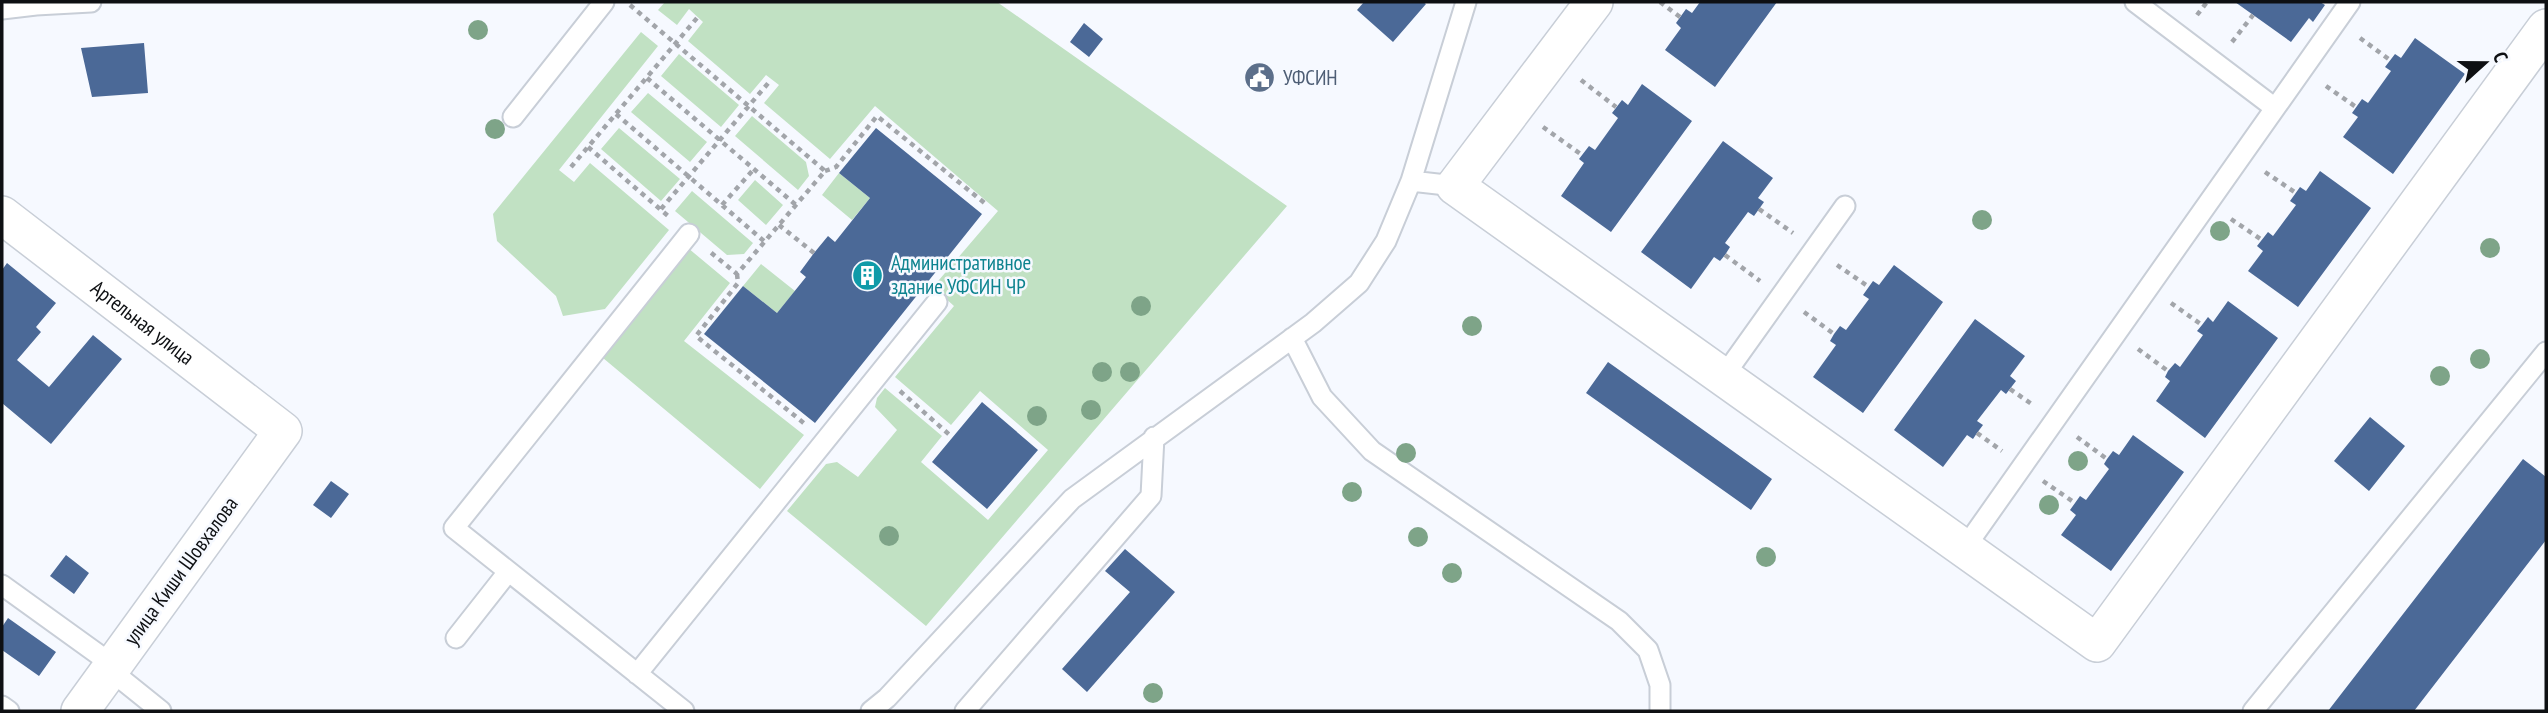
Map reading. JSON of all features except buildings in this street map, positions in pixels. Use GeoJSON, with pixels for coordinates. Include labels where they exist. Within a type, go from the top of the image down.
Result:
{"type":"FeatureCollection","features":[{"type":"Feature","properties":{"kind":"street"},"geometry":{"type":"LineString","coordinates":[[1594,2],[1455,186],[2097,643],[2546,27]]}},
{"type":"Feature","properties":{"kind":"street","name":"Артельная улица"},"geometry":{"type":"LineString","coordinates":[[2,215],[283,430]]}},
{"type":"Feature","properties":{"kind":"street","name":"улица Киши Шовхалова"},"geometry":{"type":"LineString","coordinates":[[80,711],[283,430]]}},
{"type":"Feature","properties":{"kind":"lane"},"geometry":{"type":"LineString","coordinates":[[2,9],[91,2]]}},
{"type":"Feature","properties":{"kind":"lane"},"geometry":{"type":"LineString","coordinates":[[513,117],[604,2]]}},
{"type":"Feature","properties":{"kind":"lane"},"geometry":{"type":"LineString","coordinates":[[871,711],[887,698],[1072,499],[1312,323],[1359,283],[1386,242],[1411,181],[1466,2]]}},
{"type":"Feature","properties":{"kind":"lane"},"geometry":{"type":"LineString","coordinates":[[2135,2],[2275,108]]}},
{"type":"Feature","properties":{"kind":"lane"},"geometry":{"type":"LineString","coordinates":[[1964,549],[2350,2]]}},
{"type":"Feature","properties":{"kind":"lane"},"geometry":{"type":"LineString","coordinates":[[1411,181],[1455,186]]}},
{"type":"Feature","properties":{"kind":"lane"},"geometry":{"type":"LineString","coordinates":[[1723,377],[1844,206]]}},
{"type":"Feature","properties":{"kind":"lane"},"geometry":{"type":"LineString","coordinates":[[684,711],[454,528],[689,234]]}},
{"type":"Feature","properties":{"kind":"lane"},"geometry":{"type":"LineString","coordinates":[[637,674],[937,302]]}},
{"type":"Feature","properties":{"kind":"lane"},"geometry":{"type":"LineString","coordinates":[[1292,338],[1322,397],[1372,451],[1619,621],[1648,650],[1660,685],[1660,711]]}},
{"type":"Feature","properties":{"kind":"lane"},"geometry":{"type":"LineString","coordinates":[[2253,711],[2546,352]]}},
{"type":"Feature","properties":{"kind":"lane"},"geometry":{"type":"LineString","coordinates":[[965,711],[1151,496],[1154,438]]}},
{"type":"Feature","properties":{"kind":"lane"},"geometry":{"type":"LineString","coordinates":[[456,638],[508,572]]}},
{"type":"Feature","properties":{"kind":"lane"},"geometry":{"type":"LineString","coordinates":[[2,585],[112,668],[161,711]]}},
{"type":"Feature","properties":{"kind":"lane"},"geometry":{"type":"LineString","coordinates":[[2,706],[9,711]]}},
{"type":"Feature","properties":{"kind":"path"},"geometry":{"type":"LineString","coordinates":[[627,2],[825,171]]}},
{"type":"Feature","properties":{"kind":"path"},"geometry":{"type":"LineString","coordinates":[[1660,2],[1680,17]]}},
{"type":"Feature","properties":{"kind":"path"},"geometry":{"type":"LineString","coordinates":[[571,167],[697,18]]}},
{"type":"Feature","properties":{"kind":"path"},"geometry":{"type":"LineString","coordinates":[[1552,58],[1616,107]]}},
{"type":"Feature","properties":{"kind":"path"},"geometry":{"type":"LineString","coordinates":[[2302,69],[2356,107]]}},
{"type":"Feature","properties":{"kind":"path"},"geometry":{"type":"LineString","coordinates":[[646,78],[796,205]]}},
{"type":"Feature","properties":{"kind":"path"},"geometry":{"type":"LineString","coordinates":[[661,209],[769,81]]}},
{"type":"Feature","properties":{"kind":"path"},"geometry":{"type":"LineString","coordinates":[[1516,106],[1582,155]]}},
{"type":"Feature","properties":{"kind":"path"},"geometry":{"type":"LineString","coordinates":[[616,114],[765,242]]}},
{"type":"Feature","properties":{"kind":"path"},"geometry":{"type":"LineString","coordinates":[[737,274],[825,171],[836,167],[877,116],[987,205]]}},
{"type":"Feature","properties":{"kind":"path"},"geometry":{"type":"LineString","coordinates":[[588,147],[737,274],[738,283],[696,336],[825,440]]}},
{"type":"Feature","properties":{"kind":"path"},"geometry":{"type":"LineString","coordinates":[[2242,155],[2296,193]]}},
{"type":"Feature","properties":{"kind":"path"},"geometry":{"type":"LineString","coordinates":[[722,205],[754,169]]}},
{"type":"Feature","properties":{"kind":"path"},"geometry":{"type":"LineString","coordinates":[[2208,202],[2262,240]]}},
{"type":"Feature","properties":{"kind":"path"},"geometry":{"type":"LineString","coordinates":[[779,225],[814,253]]}},
{"type":"Feature","properties":{"kind":"path"},"geometry":{"type":"LineString","coordinates":[[2149,287],[2202,324]]}},
{"type":"Feature","properties":{"kind":"path"},"geometry":{"type":"LineString","coordinates":[[2116,334],[2168,371]]}},
{"type":"Feature","properties":{"kind":"path"},"geometry":{"type":"LineString","coordinates":[[879,374],[953,437]]}},
{"type":"Feature","properties":{"kind":"green space"},"geometry":{"type":"Polygon","coordinates":[[[665,2],[997,2],[1287,206],[926,626],[787,511],[826,464],[837,462],[858,477],[897,430],[875,407],[877,398],[885,388],[942,436],[921,462],[988,520],[1048,450],[980,391],[951,425],[895,377],[954,306],[933,287],[998,211],[875,106],[830,159],[764,103],[779,85],[766,75],[750,94],[688,41],[703,22],[689,9],[677,25],[658,10],[665,2]]]}},
{"type":"Feature","properties":{"kind":"green space"},"geometry":{"type":"Polygon","coordinates":[[[641,32],[658,46],[559,170],[574,182],[590,163],[669,230],[605,309],[563,316],[556,296],[497,241],[493,214],[641,32]]]}},
{"type":"Feature","properties":{"kind":"green space"},"geometry":{"type":"Polygon","coordinates":[[[679,54],[739,105],[721,127],[661,76],[679,54]]]}},
{"type":"Feature","properties":{"kind":"green space"},"geometry":{"type":"Polygon","coordinates":[[[648,93],[707,142],[690,162],[631,112],[648,93]]]}},
{"type":"Feature","properties":{"kind":"green space"},"geometry":{"type":"Polygon","coordinates":[[[752,116],[806,162],[809,176],[798,190],[735,136],[752,116]]]}},
{"type":"Feature","properties":{"kind":"green space"},"geometry":{"type":"Polygon","coordinates":[[[619,128],[680,179],[661,201],[601,149],[619,128]]]}},
{"type":"Feature","properties":{"kind":"green space"},"geometry":{"type":"Polygon","coordinates":[[[839,173],[870,198],[852,220],[822,195],[839,173]]]}},
{"type":"Feature","properties":{"kind":"green space"},"geometry":{"type":"Polygon","coordinates":[[[755,180],[783,205],[766,225],[738,200],[755,180]]]}},
{"type":"Feature","properties":{"kind":"green space"},"geometry":{"type":"Polygon","coordinates":[[[692,191],[753,243],[744,254],[727,255],[675,211],[692,191]]]}},
{"type":"Feature","properties":{"kind":"green space"},"geometry":{"type":"Polygon","coordinates":[[[688,248],[730,283],[684,341],[804,435],[760,489],[603,358],[688,248]]]}},
{"type":"Feature","properties":{"kind":"green space"},"geometry":{"type":"Polygon","coordinates":[[[761,264],[795,291],[777,313],[743,286],[761,264]]]}},
{"type":"Feature","properties":{"kind":"place","name":"УФСИН"},"geometry":{"type":"Point","coordinates":[1260,78]}},
{"type":"Feature","properties":{"kind":"place","name":"Административное здание УФСИН ЧР"},"geometry":{"type":"Point","coordinates":[868,275]}}]}
